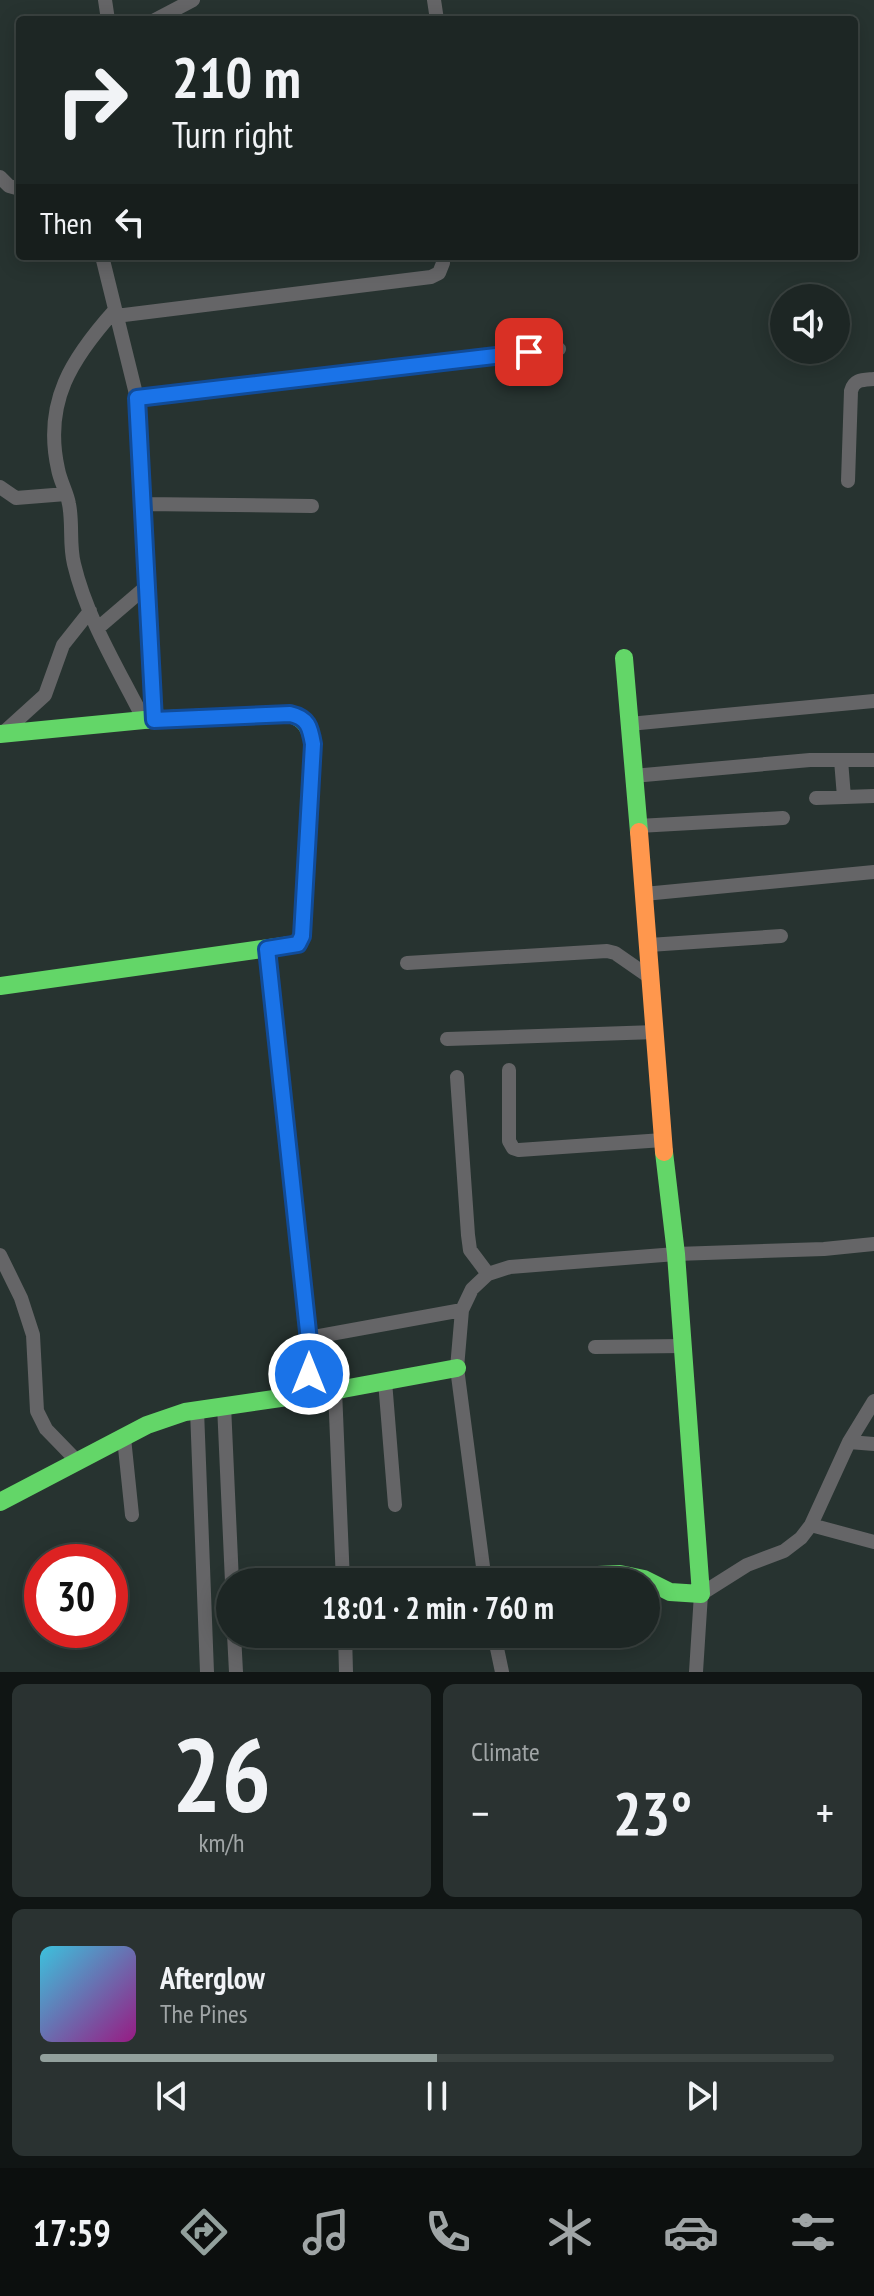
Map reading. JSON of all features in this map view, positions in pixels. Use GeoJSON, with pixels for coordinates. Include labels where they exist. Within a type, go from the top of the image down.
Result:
{"type":"FeatureCollection","features":[{"type":"Feature","properties":{"kind":"street"},"geometry":{"type":"LineString","coordinates":[[163,16],[193,0]]}},
{"type":"Feature","properties":{"kind":"street"},"geometry":{"type":"LineString","coordinates":[[103,260],[137,398],[147,586],[149,720]]}},
{"type":"Feature","properties":{"kind":"street"},"geometry":{"type":"LineString","coordinates":[[149,720],[98,628],[73,561],[70,512],[56,459],[58,400],[64,379],[75,359],[115,313],[431,277],[439,273],[443,260]]}},
{"type":"Feature","properties":{"kind":"street"},"geometry":{"type":"LineString","coordinates":[[137,398],[559,349]]}},
{"type":"Feature","properties":{"kind":"street"},"geometry":{"type":"LineString","coordinates":[[848,481],[851,391],[858,381],[874,379]]}},
{"type":"Feature","properties":{"kind":"street"},"geometry":{"type":"LineString","coordinates":[[0,487],[16,498],[66,494]]}},
{"type":"Feature","properties":{"kind":"street"},"geometry":{"type":"LineString","coordinates":[[142,504],[312,506]]}},
{"type":"Feature","properties":{"kind":"street"},"geometry":{"type":"LineString","coordinates":[[98,628],[147,586]]}},
{"type":"Feature","properties":{"kind":"street"},"geometry":{"type":"LineString","coordinates":[[1,734],[45,695],[63,645],[90,611]]}},
{"type":"Feature","properties":{"kind":"street"},"geometry":{"type":"LineString","coordinates":[[624,658],[663,1140],[676,1254],[701,1594],[696,1672]]}},
{"type":"Feature","properties":{"kind":"street"},"geometry":{"type":"LineString","coordinates":[[629,724],[874,701]]}},
{"type":"Feature","properties":{"kind":"street"},"geometry":{"type":"LineString","coordinates":[[0,986],[298,944],[302,936],[313,744],[309,726],[302,717],[290,714],[149,720],[1,734]]}},
{"type":"Feature","properties":{"kind":"street"},"geometry":{"type":"LineString","coordinates":[[633,776],[810,760],[874,760]]}},
{"type":"Feature","properties":{"kind":"street"},"geometry":{"type":"LineString","coordinates":[[841,760],[844,797]]}},
{"type":"Feature","properties":{"kind":"street"},"geometry":{"type":"LineString","coordinates":[[816,798],[874,796]]}},
{"type":"Feature","properties":{"kind":"street"},"geometry":{"type":"LineString","coordinates":[[638,826],[783,818]]}},
{"type":"Feature","properties":{"kind":"street"},"geometry":{"type":"LineString","coordinates":[[644,894],[874,872]]}},
{"type":"Feature","properties":{"kind":"street"},"geometry":{"type":"LineString","coordinates":[[649,945],[781,936]]}},
{"type":"Feature","properties":{"kind":"street"},"geometry":{"type":"LineString","coordinates":[[267,949],[309,1341],[306,1354],[311,1393]]}},
{"type":"Feature","properties":{"kind":"street"},"geometry":{"type":"LineString","coordinates":[[407,963],[607,951],[615,953],[651,978]]}},
{"type":"Feature","properties":{"kind":"street"},"geometry":{"type":"LineString","coordinates":[[447,1039],[656,1032]]}},
{"type":"Feature","properties":{"kind":"street"},"geometry":{"type":"LineString","coordinates":[[509,1070],[509,1141],[513,1148],[663,1140]]}},
{"type":"Feature","properties":{"kind":"street"},"geometry":{"type":"LineString","coordinates":[[457,1077],[470,1250],[488,1274]]}},
{"type":"Feature","properties":{"kind":"street"},"geometry":{"type":"LineString","coordinates":[[482,1568],[457,1368],[462,1310],[472,1289],[488,1274],[510,1267],[676,1254],[824,1249],[874,1244]]}},
{"type":"Feature","properties":{"kind":"street"},"geometry":{"type":"LineString","coordinates":[[0,1255],[21,1298],[33,1335],[37,1411],[46,1429],[78,1462]]}},
{"type":"Feature","properties":{"kind":"street"},"geometry":{"type":"LineString","coordinates":[[309,1341],[314,1337],[462,1310]]}},
{"type":"Feature","properties":{"kind":"street"},"geometry":{"type":"LineString","coordinates":[[595,1347],[683,1346]]}},
{"type":"Feature","properties":{"kind":"street"},"geometry":{"type":"LineString","coordinates":[[0,1502],[147,1425],[197,1410],[457,1368]]}},
{"type":"Feature","properties":{"kind":"street"},"geometry":{"type":"LineString","coordinates":[[385,1381],[395,1505]]}},
{"type":"Feature","properties":{"kind":"street"},"geometry":{"type":"LineString","coordinates":[[335,1390],[342,1568]]}},
{"type":"Feature","properties":{"kind":"street"},"geometry":{"type":"LineString","coordinates":[[660,1587],[670,1592],[701,1594],[747,1565],[784,1551],[801,1538],[811,1525],[849,1442],[873,1403]]}},
{"type":"Feature","properties":{"kind":"street"},"geometry":{"type":"LineString","coordinates":[[224,1405],[231,1568]]}},
{"type":"Feature","properties":{"kind":"street"},"geometry":{"type":"LineString","coordinates":[[197,1410],[207,1672]]}},
{"type":"Feature","properties":{"kind":"street"},"geometry":{"type":"LineString","coordinates":[[124,1438],[132,1515]]}},
{"type":"Feature","properties":{"kind":"street"},"geometry":{"type":"LineString","coordinates":[[849,1442],[874,1444]]}},
{"type":"Feature","properties":{"kind":"street"},"geometry":{"type":"LineString","coordinates":[[811,1525],[874,1542]]}},
{"type":"Feature","properties":{"kind":"street"},"geometry":{"type":"LineString","coordinates":[[235,1648],[236,1672]]}},
{"type":"Feature","properties":{"kind":"street"},"geometry":{"type":"LineString","coordinates":[[345,1648],[346,1672]]}},
{"type":"Feature","properties":{"kind":"street"},"geometry":{"type":"LineString","coordinates":[[497,1648],[502,1672]]}},
{"type":"Feature","properties":{"kind":"traffic: fast"},"geometry":{"type":"LineString","coordinates":[[624,658],[639,832]]}},
{"type":"Feature","properties":{"kind":"traffic: fast"},"geometry":{"type":"LineString","coordinates":[[0,734],[144,720],[290,714],[306,725],[313,744],[302,936],[298,944],[0,986]]}},
{"type":"Feature","properties":{"kind":"traffic: fast"},"geometry":{"type":"LineString","coordinates":[[660,1587],[670,1592],[701,1594],[676,1254],[664,1152]]}},
{"type":"Feature","properties":{"kind":"traffic: fast"},"geometry":{"type":"LineString","coordinates":[[0,1502],[147,1425],[185,1412],[343,1389],[457,1368]]}},
{"type":"Feature","properties":{"kind":"traffic: slow"},"geometry":{"type":"LineString","coordinates":[[639,832],[664,1152]]}},
{"type":"Feature","properties":{"kind":"route"},"geometry":{"type":"LineString","coordinates":[[309,1374],[306,1354],[309,1341],[267,949],[298,944],[302,936],[313,744],[309,726],[302,717],[290,714],[154,720],[137,398],[529,352]]}}]}
